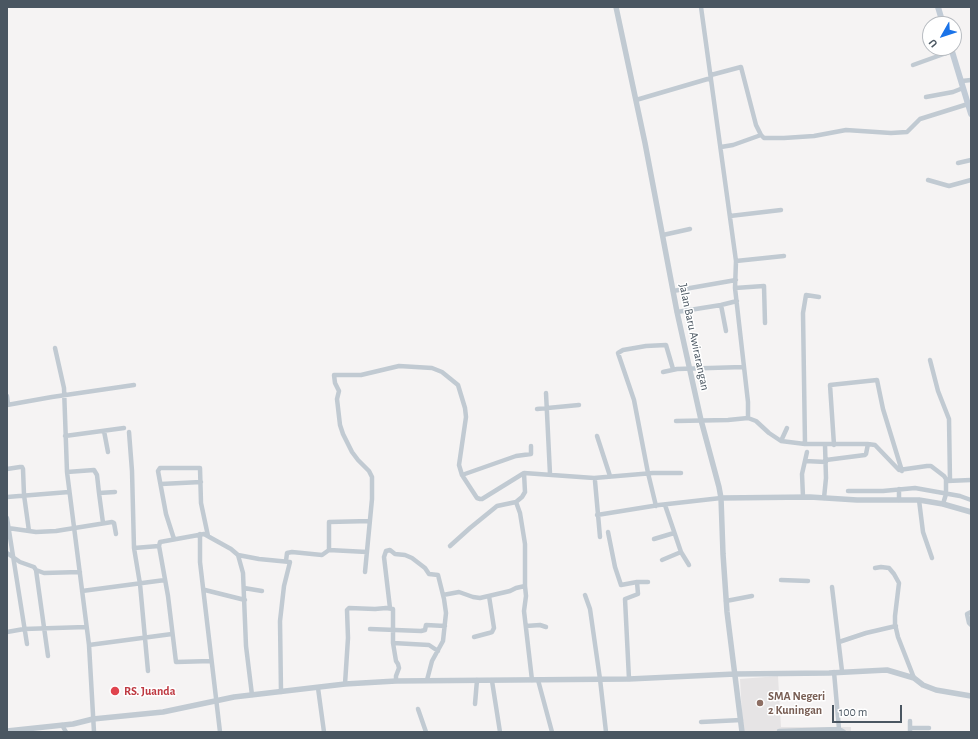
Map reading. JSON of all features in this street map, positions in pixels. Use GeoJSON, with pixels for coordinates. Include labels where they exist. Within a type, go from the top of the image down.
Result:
{"type":"FeatureCollection","features":[{"type":"Feature","properties":{"kind":"main road"},"geometry":{"type":"LineString","coordinates":[[953,56],[971,114]]}},
{"type":"Feature","properties":{"kind":"street","name":"Jalan Baru Awirarangan"},"geometry":{"type":"LineString","coordinates":[[616,7],[636,100],[677,312],[701,420],[719,486],[721,498],[726,601],[742,732]]}},
{"type":"Feature","properties":{"kind":"street"},"geometry":{"type":"LineString","coordinates":[[701,7],[736,261],[735,288],[748,402],[748,418]]}},
{"type":"Feature","properties":{"kind":"street"},"geometry":{"type":"LineString","coordinates":[[913,65],[936,56]]}},
{"type":"Feature","properties":{"kind":"street"},"geometry":{"type":"LineString","coordinates":[[636,100],[741,67],[756,125],[764,138],[814,136],[846,130],[891,133],[907,132],[920,120],[968,104]]}},
{"type":"Feature","properties":{"kind":"street"},"geometry":{"type":"LineString","coordinates":[[960,78],[962,81],[971,80]]}},
{"type":"Feature","properties":{"kind":"street"},"geometry":{"type":"LineString","coordinates":[[926,97],[953,92],[963,88]]}},
{"type":"Feature","properties":{"kind":"street"},"geometry":{"type":"LineString","coordinates":[[721,147],[733,145],[761,135]]}},
{"type":"Feature","properties":{"kind":"street"},"geometry":{"type":"LineString","coordinates":[[958,163],[971,160]]}},
{"type":"Feature","properties":{"kind":"street"},"geometry":{"type":"LineString","coordinates":[[928,180],[948,186],[971,180]]}},
{"type":"Feature","properties":{"kind":"street"},"geometry":{"type":"LineString","coordinates":[[730,216],[781,210]]}},
{"type":"Feature","properties":{"kind":"street"},"geometry":{"type":"LineString","coordinates":[[662,235],[690,229]]}},
{"type":"Feature","properties":{"kind":"street"},"geometry":{"type":"LineString","coordinates":[[736,261],[784,256]]}},
{"type":"Feature","properties":{"kind":"street"},"geometry":{"type":"LineString","coordinates":[[673,291],[736,280]]}},
{"type":"Feature","properties":{"kind":"street"},"geometry":{"type":"LineString","coordinates":[[735,288],[764,286],[765,323]]}},
{"type":"Feature","properties":{"kind":"street"},"geometry":{"type":"LineString","coordinates":[[805,444],[803,313],[806,295],[819,297]]}},
{"type":"Feature","properties":{"kind":"street"},"geometry":{"type":"LineString","coordinates":[[677,312],[737,301]]}},
{"type":"Feature","properties":{"kind":"street"},"geometry":{"type":"LineString","coordinates":[[721,305],[726,331]]}},
{"type":"Feature","properties":{"kind":"street"},"geometry":{"type":"LineString","coordinates":[[656,506],[648,474],[634,400],[618,352],[646,346],[666,345],[673,369]]}},
{"type":"Feature","properties":{"kind":"street"},"geometry":{"type":"LineString","coordinates":[[55,348],[64,395],[67,472],[88,645],[94,732]]}},
{"type":"Feature","properties":{"kind":"street"},"geometry":{"type":"LineString","coordinates":[[930,360],[938,391],[949,419],[948,481],[943,504]]}},
{"type":"Feature","properties":{"kind":"street"},"geometry":{"type":"LineString","coordinates":[[365,572],[372,499],[372,478],[369,470],[358,460],[345,441],[340,426],[337,399],[340,391],[335,383],[334,374],[361,374],[399,366],[432,368],[442,372],[458,385],[465,408],[466,417],[459,465],[462,475],[477,498],[480,499],[524,475],[550,474],[594,478],[681,473]]}},
{"type":"Feature","properties":{"kind":"street"},"geometry":{"type":"LineString","coordinates":[[663,372],[673,369],[743,367]]}},
{"type":"Feature","properties":{"kind":"street"},"geometry":{"type":"LineString","coordinates":[[834,445],[830,385],[877,380],[883,409],[902,471]]}},
{"type":"Feature","properties":{"kind":"street"},"geometry":{"type":"LineString","coordinates":[[7,396],[8,405],[134,385]]}},
{"type":"Feature","properties":{"kind":"street"},"geometry":{"type":"LineString","coordinates":[[546,393],[550,474]]}},
{"type":"Feature","properties":{"kind":"street"},"geometry":{"type":"LineString","coordinates":[[537,409],[579,405]]}},
{"type":"Feature","properties":{"kind":"street"},"geometry":{"type":"LineString","coordinates":[[676,421],[748,418],[756,422],[781,441],[826,445],[875,445],[899,470],[902,471],[923,466],[931,466],[948,481]]}},
{"type":"Feature","properties":{"kind":"street"},"geometry":{"type":"LineString","coordinates":[[65,436],[124,428]]}},
{"type":"Feature","properties":{"kind":"street"},"geometry":{"type":"LineString","coordinates":[[781,441],[787,428]]}},
{"type":"Feature","properties":{"kind":"street"},"geometry":{"type":"LineString","coordinates":[[104,431],[108,452]]}},
{"type":"Feature","properties":{"kind":"street"},"geometry":{"type":"LineString","coordinates":[[129,432],[132,471],[134,548],[140,584],[148,671]]}},
{"type":"Feature","properties":{"kind":"street"},"geometry":{"type":"LineString","coordinates":[[597,436],[610,476]]}},
{"type":"Feature","properties":{"kind":"street"},"geometry":{"type":"LineString","coordinates":[[805,461],[826,461],[865,455],[868,444]]}},
{"type":"Feature","properties":{"kind":"street"},"geometry":{"type":"LineString","coordinates":[[824,495],[826,478],[826,445]]}},
{"type":"Feature","properties":{"kind":"street"},"geometry":{"type":"LineString","coordinates":[[462,475],[516,456],[531,454],[531,446]]}},
{"type":"Feature","properties":{"kind":"street"},"geometry":{"type":"LineString","coordinates":[[804,495],[802,474],[806,452]]}},
{"type":"Feature","properties":{"kind":"street"},"geometry":{"type":"LineString","coordinates":[[7,469],[22,467],[28,531]]}},
{"type":"Feature","properties":{"kind":"street"},"geometry":{"type":"LineString","coordinates":[[174,539],[166,514],[158,471],[160,468],[199,468],[201,502],[208,536]]}},
{"type":"Feature","properties":{"kind":"street"},"geometry":{"type":"LineString","coordinates":[[67,472],[94,470],[97,475],[103,523]]}},
{"type":"Feature","properties":{"kind":"street"},"geometry":{"type":"LineString","coordinates":[[450,546],[497,506],[505,503],[516,502],[522,497],[525,492],[524,475]]}},
{"type":"Feature","properties":{"kind":"street"},"geometry":{"type":"LineString","coordinates":[[595,480],[600,537]]}},
{"type":"Feature","properties":{"kind":"street"},"geometry":{"type":"LineString","coordinates":[[948,481],[971,480]]}},
{"type":"Feature","properties":{"kind":"street"},"geometry":{"type":"LineString","coordinates":[[161,484],[201,482]]}},
{"type":"Feature","properties":{"kind":"street"},"geometry":{"type":"LineString","coordinates":[[868,495],[899,495],[915,488],[946,495],[960,496],[971,500]]}},
{"type":"Feature","properties":{"kind":"street"},"geometry":{"type":"LineString","coordinates":[[848,491],[858,495]]}},
{"type":"Feature","properties":{"kind":"street"},"geometry":{"type":"LineString","coordinates":[[7,497],[69,492]]}},
{"type":"Feature","properties":{"kind":"street"},"geometry":{"type":"LineString","coordinates":[[99,493],[115,492]]}},
{"type":"Feature","properties":{"kind":"street"},"geometry":{"type":"LineString","coordinates":[[598,515],[721,498],[804,495],[899,495],[943,504],[971,512]]}},
{"type":"Feature","properties":{"kind":"street"},"geometry":{"type":"LineString","coordinates":[[919,500],[923,532],[932,558]]}},
{"type":"Feature","properties":{"kind":"street"},"geometry":{"type":"LineString","coordinates":[[516,502],[520,513],[525,544],[526,596],[524,612],[526,626],[535,680],[552,732]]}},
{"type":"Feature","properties":{"kind":"street"},"geometry":{"type":"LineString","coordinates":[[665,505],[674,533],[689,565]]}},
{"type":"Feature","properties":{"kind":"street"},"geometry":{"type":"LineString","coordinates":[[7,518],[27,644]]}},
{"type":"Feature","properties":{"kind":"street"},"geometry":{"type":"LineString","coordinates":[[329,550],[329,522],[370,521]]}},
{"type":"Feature","properties":{"kind":"street"},"geometry":{"type":"LineString","coordinates":[[8,528],[28,531],[56,531],[113,522],[116,534]]}},
{"type":"Feature","properties":{"kind":"street"},"geometry":{"type":"LineString","coordinates":[[608,532],[615,567],[621,586],[637,582],[648,582]]}},
{"type":"Feature","properties":{"kind":"street"},"geometry":{"type":"LineString","coordinates":[[654,539],[674,533]]}},
{"type":"Feature","properties":{"kind":"street"},"geometry":{"type":"LineString","coordinates":[[200,534],[200,562],[205,590],[211,660],[220,732]]}},
{"type":"Feature","properties":{"kind":"street"},"geometry":{"type":"LineString","coordinates":[[211,660],[176,662],[159,546],[160,542],[200,534],[208,536],[231,549],[238,555],[290,562],[284,586],[280,621],[281,692]]}},
{"type":"Feature","properties":{"kind":"street"},"geometry":{"type":"LineString","coordinates":[[134,548],[159,546]]}},
{"type":"Feature","properties":{"kind":"street"},"geometry":{"type":"LineString","coordinates":[[286,561],[287,553],[322,555],[329,550],[367,552]]}},
{"type":"Feature","properties":{"kind":"street"},"geometry":{"type":"LineString","coordinates":[[396,681],[399,668],[393,643],[393,609],[390,608],[384,557],[386,551],[390,550],[395,554],[412,558],[425,568],[429,574],[438,575],[446,613],[445,626],[443,641],[432,661],[427,680]]}},
{"type":"Feature","properties":{"kind":"street"},"geometry":{"type":"LineString","coordinates":[[662,560],[682,552]]}},
{"type":"Feature","properties":{"kind":"street"},"geometry":{"type":"LineString","coordinates":[[7,553],[20,562],[34,567],[36,570],[44,573],[80,572]]}},
{"type":"Feature","properties":{"kind":"street"},"geometry":{"type":"LineString","coordinates":[[238,555],[243,573],[246,646],[252,695]]}},
{"type":"Feature","properties":{"kind":"street"},"geometry":{"type":"LineString","coordinates":[[875,568],[889,568],[899,583],[895,616],[896,626],[898,637],[914,678]]}},
{"type":"Feature","properties":{"kind":"street"},"geometry":{"type":"LineString","coordinates":[[36,570],[48,656]]}},
{"type":"Feature","properties":{"kind":"street"},"geometry":{"type":"LineString","coordinates":[[82,591],[165,580]]}},
{"type":"Feature","properties":{"kind":"street"},"geometry":{"type":"LineString","coordinates":[[782,580],[808,580]]}},
{"type":"Feature","properties":{"kind":"street"},"geometry":{"type":"LineString","coordinates":[[629,679],[625,599],[638,594],[637,582]]}},
{"type":"Feature","properties":{"kind":"street"},"geometry":{"type":"LineString","coordinates":[[443,595],[459,592],[480,598],[510,592],[516,588],[525,586]]}},
{"type":"Feature","properties":{"kind":"street"},"geometry":{"type":"LineString","coordinates":[[244,588],[262,591]]}},
{"type":"Feature","properties":{"kind":"street"},"geometry":{"type":"LineString","coordinates":[[832,588],[842,672]]}},
{"type":"Feature","properties":{"kind":"street"},"geometry":{"type":"LineString","coordinates":[[205,590],[245,600]]}},
{"type":"Feature","properties":{"kind":"street"},"geometry":{"type":"LineString","coordinates":[[584,595],[590,609],[606,732]]}},
{"type":"Feature","properties":{"kind":"street"},"geometry":{"type":"LineString","coordinates":[[474,637],[492,632],[494,628],[489,596]]}},
{"type":"Feature","properties":{"kind":"street"},"geometry":{"type":"LineString","coordinates":[[726,601],[752,596]]}},
{"type":"Feature","properties":{"kind":"street"},"geometry":{"type":"LineString","coordinates":[[345,684],[348,638],[347,610],[350,608],[390,608]]}},
{"type":"Feature","properties":{"kind":"street"},"geometry":{"type":"LineString","coordinates":[[971,612],[967,614],[971,625]]}},
{"type":"Feature","properties":{"kind":"street"},"geometry":{"type":"LineString","coordinates":[[370,629],[425,631],[426,625],[445,626]]}},
{"type":"Feature","properties":{"kind":"street"},"geometry":{"type":"LineString","coordinates":[[526,626],[540,625],[546,627]]}},
{"type":"Feature","properties":{"kind":"street"},"geometry":{"type":"LineString","coordinates":[[839,642],[866,633],[896,626]]}},
{"type":"Feature","properties":{"kind":"street"},"geometry":{"type":"LineString","coordinates":[[7,632],[24,629],[86,627]]}},
{"type":"Feature","properties":{"kind":"street"},"geometry":{"type":"LineString","coordinates":[[88,645],[172,634]]}},
{"type":"Feature","properties":{"kind":"street"},"geometry":{"type":"LineString","coordinates":[[393,643],[429,645],[438,651]]}},
{"type":"Feature","properties":{"kind":"street"},"geometry":{"type":"LineString","coordinates":[[7,731],[62,725],[93,719],[163,712],[234,697],[345,684],[396,681],[629,679],[735,674],[887,670],[914,678],[923,685],[936,690],[971,696]]}},
{"type":"Feature","properties":{"kind":"street"},"geometry":{"type":"LineString","coordinates":[[834,672],[839,728]]}},
{"type":"Feature","properties":{"kind":"street"},"geometry":{"type":"LineString","coordinates":[[475,704],[477,680]]}},
{"type":"Feature","properties":{"kind":"street"},"geometry":{"type":"LineString","coordinates":[[492,681],[500,732]]}},
{"type":"Feature","properties":{"kind":"street"},"geometry":{"type":"LineString","coordinates":[[318,688],[324,732]]}},
{"type":"Feature","properties":{"kind":"street"},"geometry":{"type":"LineString","coordinates":[[418,709],[426,732]]}},
{"type":"Feature","properties":{"kind":"street"},"geometry":{"type":"LineString","coordinates":[[701,722],[741,720]]}},
{"type":"Feature","properties":{"kind":"street"},"geometry":{"type":"LineString","coordinates":[[910,721],[910,730],[929,728]]}},
{"type":"Feature","properties":{"kind":"street"},"geometry":{"type":"LineString","coordinates":[[62,725],[66,732]]}},
{"type":"Feature","properties":{"kind":"street"},"geometry":{"type":"LineString","coordinates":[[780,731],[839,728],[844,732]]}},
{"type":"Feature","properties":{"kind":"shaded area","name":"SMA Negeri 2 Kuningan"},"geometry":{"type":"Polygon","coordinates":[[[778,676],[781,727],[851,727],[851,732],[743,732],[740,679],[778,676]]]}},
{"type":"Feature","properties":{"kind":"place","name":"RS. Juanda"},"geometry":{"type":"Point","coordinates":[115,691]}},
{"type":"Feature","properties":{"kind":"place","name":"SMA Negeri 2 Kuningan"},"geometry":{"type":"Point","coordinates":[760,703]}}]}
